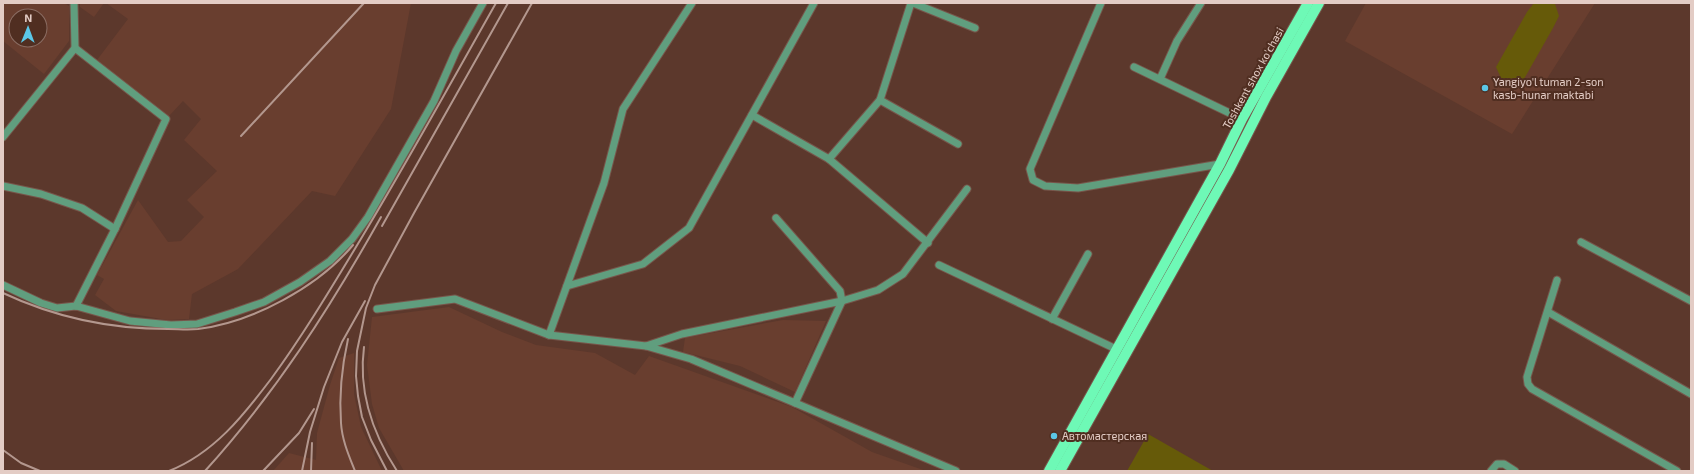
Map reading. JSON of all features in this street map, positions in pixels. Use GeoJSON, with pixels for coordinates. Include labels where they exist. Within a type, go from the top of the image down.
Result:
{"type":"FeatureCollection","features":[{"type":"Feature","properties":{"kind":"main road","name":"Toshkent shox ko'chasi"},"geometry":{"type":"LineString","coordinates":[[1049,471],[1220,164],[1242,119],[1308,3]]}},
{"type":"Feature","properties":{"kind":"main road","name":"Toshkent shox ko'chasi"},"geometry":{"type":"LineString","coordinates":[[1060,471],[1229,170],[1266,97],[1319,3]]}},
{"type":"Feature","properties":{"kind":"street"},"geometry":{"type":"LineString","coordinates":[[3,137],[75,48],[74,3]]}},
{"type":"Feature","properties":{"kind":"street"},"geometry":{"type":"LineString","coordinates":[[3,285],[41,304],[57,308],[76,306],[130,321],[171,325],[197,324],[264,302],[300,282],[330,262],[352,239],[368,217],[434,101],[456,51],[483,3]]}},
{"type":"Feature","properties":{"kind":"street"},"geometry":{"type":"LineString","coordinates":[[549,335],[604,183],[623,109],[692,3]]}},
{"type":"Feature","properties":{"kind":"street"},"geometry":{"type":"LineString","coordinates":[[567,286],[643,264],[689,228],[814,3]]}},
{"type":"Feature","properties":{"kind":"street"},"geometry":{"type":"LineString","coordinates":[[829,159],[880,100],[912,3],[975,28]]}},
{"type":"Feature","properties":{"kind":"street"},"geometry":{"type":"LineString","coordinates":[[1101,3],[1030,169],[1033,180],[1045,186],[1078,188],[1220,164]]}},
{"type":"Feature","properties":{"kind":"street"},"geometry":{"type":"LineString","coordinates":[[1160,79],[1177,41],[1201,3]]}},
{"type":"Feature","properties":{"kind":"street"},"geometry":{"type":"LineString","coordinates":[[75,48],[166,119],[115,228],[76,306]]}},
{"type":"Feature","properties":{"kind":"street"},"geometry":{"type":"LineString","coordinates":[[1134,67],[1242,119]]}},
{"type":"Feature","properties":{"kind":"street"},"geometry":{"type":"LineString","coordinates":[[880,100],[958,144]]}},
{"type":"Feature","properties":{"kind":"street"},"geometry":{"type":"LineString","coordinates":[[752,115],[829,159],[928,242]]}},
{"type":"Feature","properties":{"kind":"street"},"geometry":{"type":"LineString","coordinates":[[3,186],[41,194],[82,208],[115,228]]}},
{"type":"Feature","properties":{"kind":"street"},"geometry":{"type":"LineString","coordinates":[[646,346],[682,334],[842,301],[878,290],[903,274],[967,188]]}},
{"type":"Feature","properties":{"kind":"street"},"geometry":{"type":"LineString","coordinates":[[776,218],[840,291],[842,301],[795,402]]}},
{"type":"Feature","properties":{"kind":"street"},"geometry":{"type":"LineString","coordinates":[[1581,242],[1691,301]]}},
{"type":"Feature","properties":{"kind":"street"},"geometry":{"type":"LineString","coordinates":[[1052,319],[1088,254]]}},
{"type":"Feature","properties":{"kind":"street"},"geometry":{"type":"LineString","coordinates":[[939,266],[1116,349]]}},
{"type":"Feature","properties":{"kind":"street"},"geometry":{"type":"LineString","coordinates":[[1557,280],[1527,377],[1528,384],[1532,389],[1677,471]]}},
{"type":"Feature","properties":{"kind":"street"},"geometry":{"type":"LineString","coordinates":[[377,309],[455,299],[549,335],[646,346],[691,359],[956,471]]}},
{"type":"Feature","properties":{"kind":"street"},"geometry":{"type":"LineString","coordinates":[[1548,312],[1691,394]]}},
{"type":"Feature","properties":{"kind":"street"},"geometry":{"type":"LineString","coordinates":[[1491,471],[1498,464],[1504,464],[1515,471]]}},
{"type":"Feature","properties":{"kind":"shaded area"},"geometry":{"type":"Polygon","coordinates":[[[3,3],[64,3],[69,6],[69,41],[44,74],[12,48],[48,48],[48,8],[8,8],[8,45],[3,41],[3,3]]]}},
{"type":"Feature","properties":{"kind":"shaded area"},"geometry":{"type":"Polygon","coordinates":[[[80,3],[104,3],[94,17],[80,7],[80,3]]]}},
{"type":"Feature","properties":{"kind":"shaded area"},"geometry":{"type":"Polygon","coordinates":[[[106,3],[411,3],[391,109],[335,196],[312,191],[238,269],[192,294],[189,319],[167,320],[116,311],[95,295],[104,279],[97,275],[138,200],[168,242],[181,241],[204,217],[187,200],[217,171],[184,140],[201,119],[183,101],[169,116],[97,60],[128,19],[106,3]]]}},
{"type":"Feature","properties":{"kind":"shaded area","name":"Yangiyo'l tuman 2-son kasb-hunar maktabi"},"geometry":{"type":"Polygon","coordinates":[[[1366,3],[1595,3],[1512,134],[1345,41],[1366,3]]]}},
{"type":"Feature","properties":{"kind":"shaded area"},"geometry":{"type":"Polygon","coordinates":[[[1534,3],[1555,4],[1559,16],[1524,79],[1512,83],[1501,78],[1496,67],[1527,12],[1534,3]]]}},
{"type":"Feature","properties":{"kind":"shaded area"},"geometry":{"type":"Polygon","coordinates":[[[449,307],[502,332],[536,345],[595,353],[635,375],[649,356],[792,407],[872,452],[926,471],[404,471],[379,428],[372,404],[367,365],[372,317],[449,307]]]}},
{"type":"Feature","properties":{"kind":"shaded area"},"geometry":{"type":"Polygon","coordinates":[[[783,320],[826,321],[795,392],[740,366],[683,352],[685,338],[783,320]]]}},
{"type":"Feature","properties":{"kind":"shaded area"},"geometry":{"type":"Polygon","coordinates":[[[354,353],[354,394],[361,427],[382,471],[273,471],[289,453],[316,460],[317,433],[339,358],[354,353]]]}},
{"type":"Feature","properties":{"kind":"shaded area"},"geometry":{"type":"Polygon","coordinates":[[[1148,434],[1213,471],[1127,471],[1148,434]]]}},
{"type":"Feature","properties":{"kind":"railway"},"geometry":{"type":"LineString","coordinates":[[241,136],[364,3]]}},
{"type":"Feature","properties":{"kind":"railway"},"geometry":{"type":"LineString","coordinates":[[169,471],[185,463],[214,444],[250,406],[282,364],[314,316],[372,221],[496,3]]}},
{"type":"Feature","properties":{"kind":"railway"},"geometry":{"type":"LineString","coordinates":[[382,226],[508,3]]}},
{"type":"Feature","properties":{"kind":"railway"},"geometry":{"type":"LineString","coordinates":[[387,471],[371,440],[362,417],[358,396],[356,376],[357,351],[366,308],[375,285],[414,213],[532,3]]}},
{"type":"Feature","properties":{"kind":"railway"},"geometry":{"type":"LineString","coordinates":[[205,471],[231,442],[278,381],[342,284],[381,217]]}},
{"type":"Feature","properties":{"kind":"railway"},"geometry":{"type":"LineString","coordinates":[[3,293],[42,309],[104,324],[125,327],[198,329],[240,319],[283,300],[322,275],[353,245]]}},
{"type":"Feature","properties":{"kind":"railway"},"geometry":{"type":"LineString","coordinates":[[302,471],[310,432],[324,387],[342,342],[365,301]]}},
{"type":"Feature","properties":{"kind":"railway"},"geometry":{"type":"LineString","coordinates":[[348,339],[344,360],[340,402],[341,423],[344,442],[355,471]]}},
{"type":"Feature","properties":{"kind":"railway"},"geometry":{"type":"LineString","coordinates":[[364,347],[363,380],[369,412],[374,427],[388,457],[397,471]]}},
{"type":"Feature","properties":{"kind":"railway"},"geometry":{"type":"LineString","coordinates":[[263,471],[299,433],[314,409]]}},
{"type":"Feature","properties":{"kind":"railway"},"geometry":{"type":"LineString","coordinates":[[311,471],[312,443]]}},
{"type":"Feature","properties":{"kind":"railway"},"geometry":{"type":"LineString","coordinates":[[3,450],[21,463],[40,471]]}},
{"type":"Feature","properties":{"kind":"place","name":"Yangiyo'l tuman 2-son kasb-hunar maktabi"},"geometry":{"type":"Point","coordinates":[1485,88]}},
{"type":"Feature","properties":{"kind":"place","name":"Автомастерская"},"geometry":{"type":"Point","coordinates":[1054,436]}}]}
